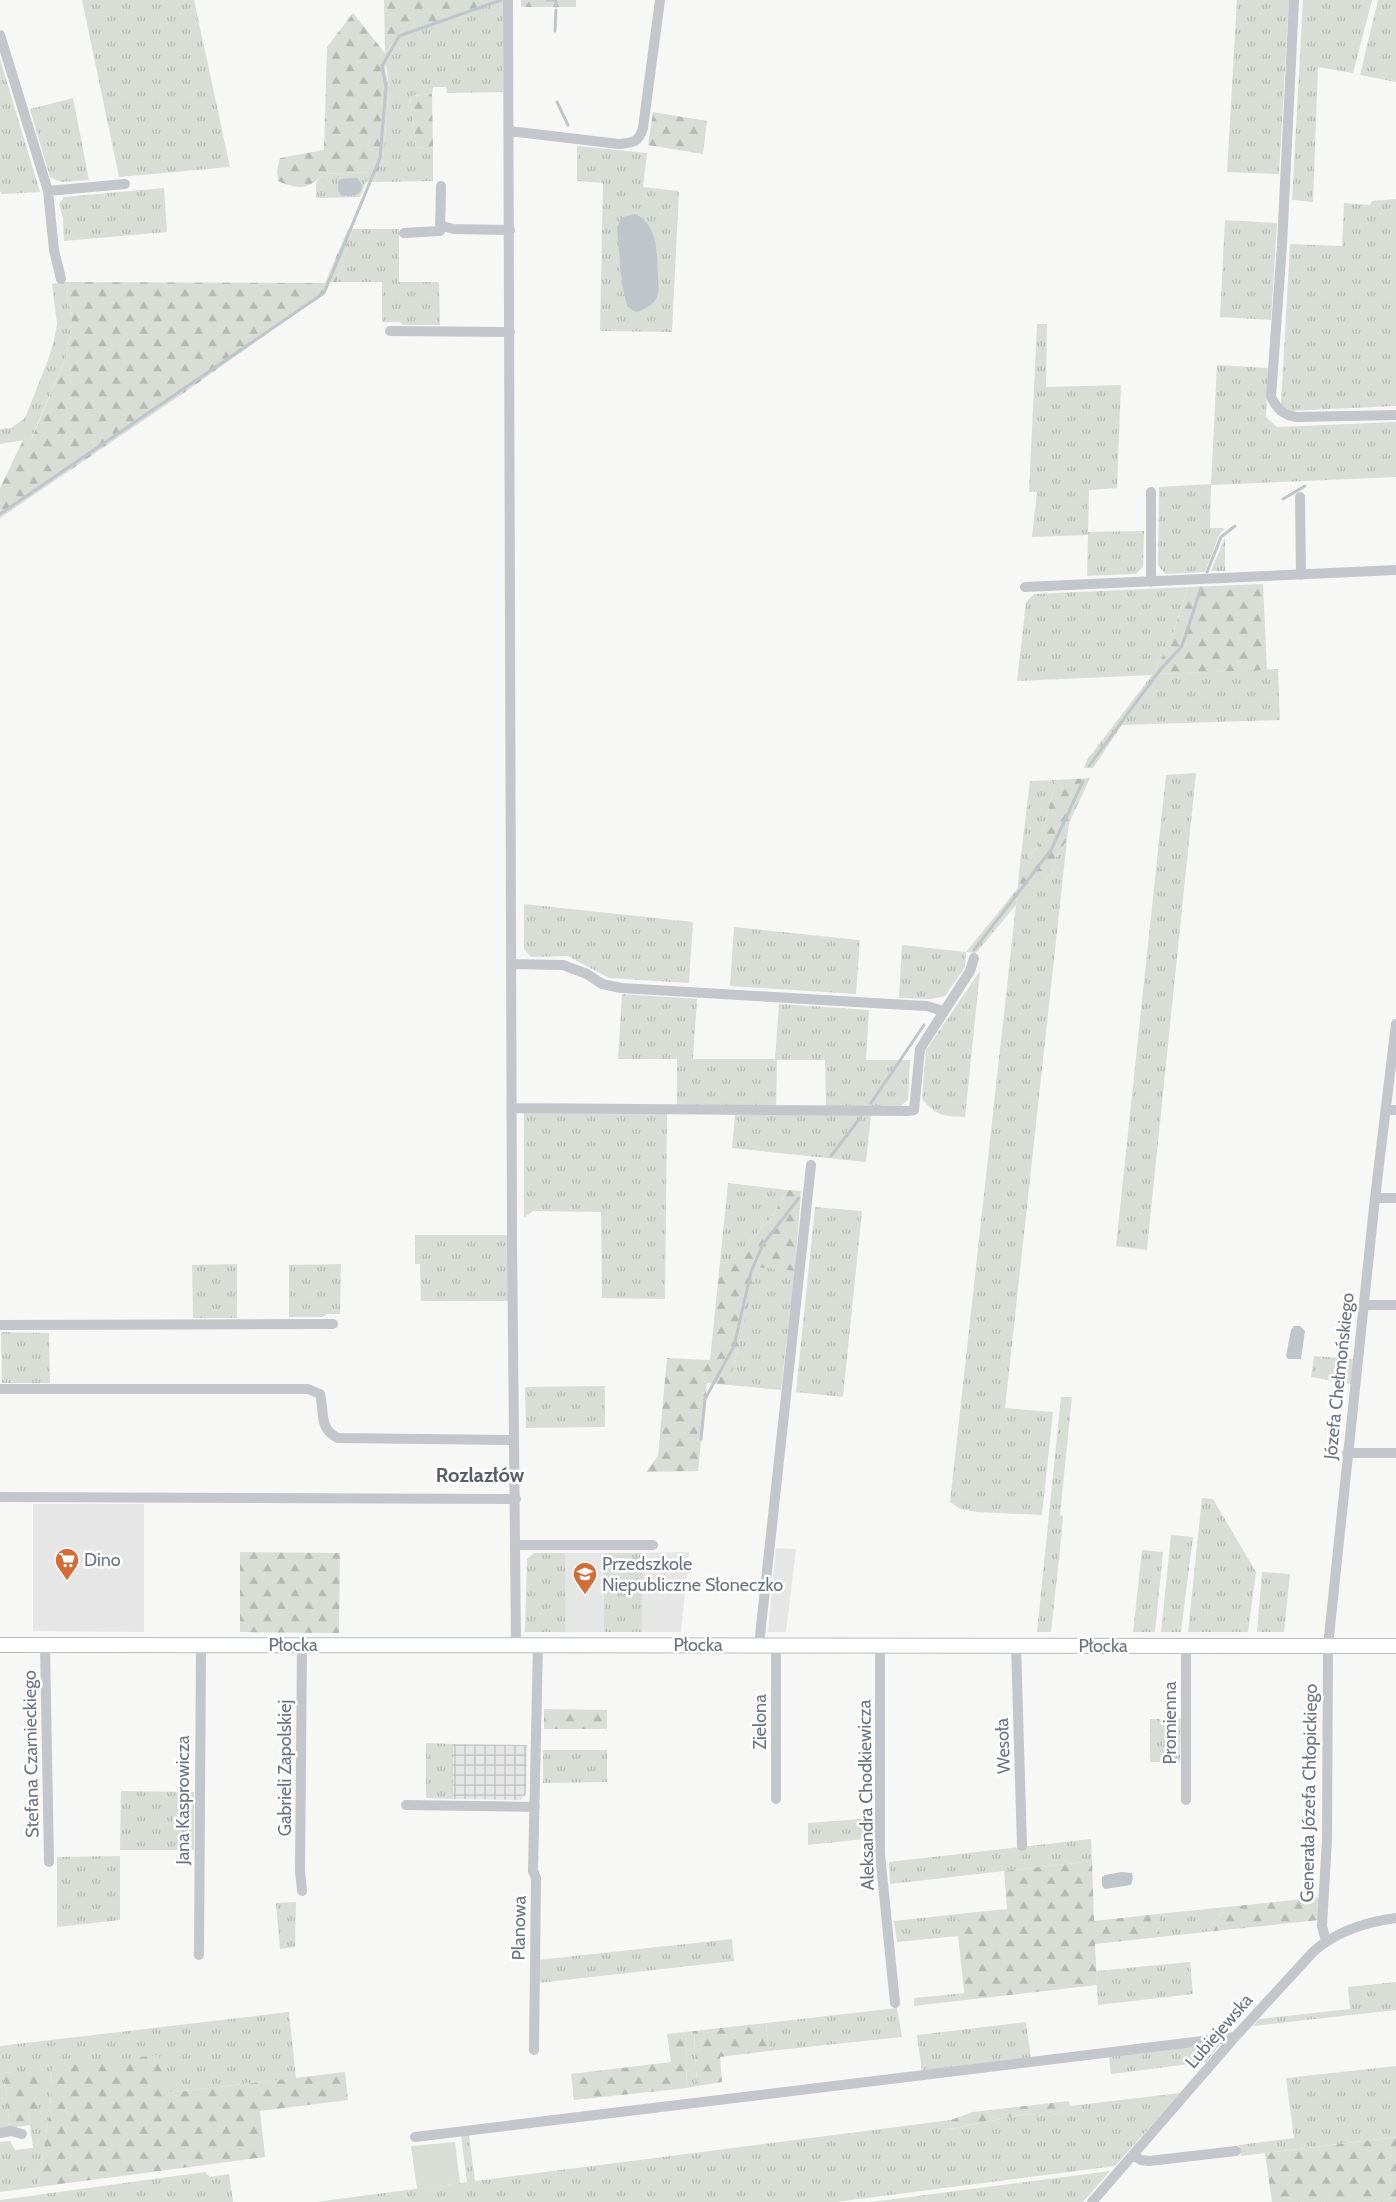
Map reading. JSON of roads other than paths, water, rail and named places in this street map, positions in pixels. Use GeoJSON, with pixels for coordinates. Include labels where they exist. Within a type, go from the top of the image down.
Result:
{"type":"FeatureCollection","features":[{"type":"Feature","properties":{"kind":"street"},"geometry":{"type":"LineString","coordinates":[[508,0],[511,964],[516,1645]]}},
{"type":"Feature","properties":{"kind":"street"},"geometry":{"type":"LineString","coordinates":[[509,131],[619,144],[634,142],[638,139],[642,128],[660,0]]}},
{"type":"Feature","properties":{"kind":"street"},"geometry":{"type":"LineString","coordinates":[[1294,0],[1282,245],[1271,397],[1276,408],[1285,415],[1297,417],[1396,415]]}},
{"type":"Feature","properties":{"kind":"street"},"geometry":{"type":"LineString","coordinates":[[0,35],[48,191],[54,250],[61,278]]}},
{"type":"Feature","properties":{"kind":"street"},"geometry":{"type":"LineString","coordinates":[[48,191],[125,184]]}},
{"type":"Feature","properties":{"kind":"street"},"geometry":{"type":"LineString","coordinates":[[404,233],[436,233],[440,231],[442,226],[441,186]]}},
{"type":"Feature","properties":{"kind":"street"},"geometry":{"type":"LineString","coordinates":[[442,226],[454,229],[510,230]]}},
{"type":"Feature","properties":{"kind":"street"},"geometry":{"type":"LineString","coordinates":[[390,332],[510,332]]}},
{"type":"Feature","properties":{"kind":"street"},"geometry":{"type":"LineString","coordinates":[[1151,492],[1151,582]]}},
{"type":"Feature","properties":{"kind":"street"},"geometry":{"type":"LineString","coordinates":[[1300,497],[1301,575]]}},
{"type":"Feature","properties":{"kind":"street"},"geometry":{"type":"LineString","coordinates":[[1025,587],[1396,570]]}},
{"type":"Feature","properties":{"kind":"street"},"geometry":{"type":"LineString","coordinates":[[512,1108],[914,1110],[916,1107],[920,1049],[970,971],[974,958]]}},
{"type":"Feature","properties":{"kind":"street"},"geometry":{"type":"LineString","coordinates":[[511,964],[563,965],[587,974],[602,984],[621,988],[917,1006],[943,1011]]}},
{"type":"Feature","properties":{"kind":"street","name":"Józefa Chełmońskiego"},"geometry":{"type":"LineString","coordinates":[[1328,1646],[1375,1198],[1391,1110],[1396,1028]]}},
{"type":"Feature","properties":{"kind":"street"},"geometry":{"type":"LineString","coordinates":[[759,1645],[811,1166]]}},
{"type":"Feature","properties":{"kind":"street"},"geometry":{"type":"LineString","coordinates":[[1375,1198],[1396,1198]]}},
{"type":"Feature","properties":{"kind":"street"},"geometry":{"type":"LineString","coordinates":[[1364,1306],[1396,1306]]}},
{"type":"Feature","properties":{"kind":"street"},"geometry":{"type":"LineString","coordinates":[[0,1325],[333,1324]]}},
{"type":"Feature","properties":{"kind":"street"},"geometry":{"type":"LineString","coordinates":[[0,1389],[308,1389],[320,1394],[323,1423],[328,1433],[338,1438],[514,1440]]}},
{"type":"Feature","properties":{"kind":"street"},"geometry":{"type":"LineString","coordinates":[[1347,1453],[1396,1452]]}},
{"type":"Feature","properties":{"kind":"street"},"geometry":{"type":"LineString","coordinates":[[0,1497],[516,1499]]}},
{"type":"Feature","properties":{"kind":"street"},"geometry":{"type":"LineString","coordinates":[[516,1545],[653,1545]]}},
{"type":"Feature","properties":{"kind":"street","name":"Płocka"},"geometry":{"type":"LineString","coordinates":[[0,1645],[1396,1646]]}},
{"type":"Feature","properties":{"kind":"street","name":"Stefana Czarnieckiego"},"geometry":{"type":"LineString","coordinates":[[45,1645],[49,1862]]}},
{"type":"Feature","properties":{"kind":"street","name":"Jana Kasprowicza"},"geometry":{"type":"LineString","coordinates":[[198,1955],[201,1645]]}},
{"type":"Feature","properties":{"kind":"street","name":"Planowa"},"geometry":{"type":"LineString","coordinates":[[534,2050],[536,1878],[533,1871],[538,1645]]}},
{"type":"Feature","properties":{"kind":"street","name":"Zielona"},"geometry":{"type":"LineString","coordinates":[[776,1645],[776,1799]]}},
{"type":"Feature","properties":{"kind":"street","name":"Aleksandra Chodkiewicza"},"geometry":{"type":"LineString","coordinates":[[880,1645],[880,1854],[895,2003]]}},
{"type":"Feature","properties":{"kind":"street","name":"Promienna"},"geometry":{"type":"LineString","coordinates":[[1186,1645],[1186,1800]]}},
{"type":"Feature","properties":{"kind":"street","name":"Gabrieli Zapolskiej"},"geometry":{"type":"LineString","coordinates":[[302,1646],[300,1870],[302,1891]]}},
{"type":"Feature","properties":{"kind":"street","name":"Wesoła"},"geometry":{"type":"LineString","coordinates":[[1016,1646],[1022,1846]]}},
{"type":"Feature","properties":{"kind":"street","name":"Generała Józefa Chłopickiego"},"geometry":{"type":"LineString","coordinates":[[1326,1941],[1322,1926],[1327,1839],[1328,1646]]}},
{"type":"Feature","properties":{"kind":"street"},"geometry":{"type":"LineString","coordinates":[[406,1805],[535,1807]]}},
{"type":"Feature","properties":{"kind":"street","name":"Lubiejewska"},"geometry":{"type":"LineString","coordinates":[[1092,2202],[1302,1962],[1326,1941],[1348,1930],[1396,1918]]}},
{"type":"Feature","properties":{"kind":"street"},"geometry":{"type":"LineString","coordinates":[[415,2138],[1235,2037]]}},
{"type":"Feature","properties":{"kind":"street"},"geometry":{"type":"LineString","coordinates":[[0,2132],[11,2131],[22,2134]]}},
{"type":"Feature","properties":{"kind":"street"},"geometry":{"type":"LineString","coordinates":[[1133,2155],[1141,2160],[1149,2161],[1236,2151]]}},
{"type":"Feature","properties":{"kind":"waterway"},"geometry":{"type":"LineString","coordinates":[[0,514],[324,293],[380,158],[386,87],[382,66],[399,36],[501,0]]}},
{"type":"Feature","properties":{"kind":"waterway"},"geometry":{"type":"LineString","coordinates":[[547,0],[556,0],[556,6]]}},
{"type":"Feature","properties":{"kind":"waterway"},"geometry":{"type":"LineString","coordinates":[[555,31],[556,10]]}},
{"type":"Feature","properties":{"kind":"waterway"},"geometry":{"type":"LineString","coordinates":[[557,102],[568,125]]}},
{"type":"Feature","properties":{"kind":"waterway"},"geometry":{"type":"LineString","coordinates":[[1283,499],[1305,486]]}},
{"type":"Feature","properties":{"kind":"waterway"},"geometry":{"type":"LineString","coordinates":[[1207,572],[1221,537],[1235,526]]}},
{"type":"Feature","properties":{"kind":"waterway"},"geometry":{"type":"LineString","coordinates":[[1089,766],[1160,670],[1182,646],[1201,588]]}},
{"type":"Feature","properties":{"kind":"waterway"},"geometry":{"type":"LineString","coordinates":[[974,950],[1051,850],[1083,781]]}},
{"type":"Feature","properties":{"kind":"waterway"},"geometry":{"type":"LineString","coordinates":[[871,1103],[924,1025]]}},
{"type":"Feature","properties":{"kind":"waterway"},"geometry":{"type":"LineString","coordinates":[[831,1156],[860,1118]]}},
{"type":"Feature","properties":{"kind":"waterway"},"geometry":{"type":"LineString","coordinates":[[701,1439],[705,1399],[734,1346],[751,1272],[763,1244],[799,1198]]}},
{"type":"Feature","properties":{"kind":"place","name":"Dino"},"geometry":{"type":"Point","coordinates":[67,1581]}},
{"type":"Feature","properties":{"kind":"place","name":"Przedszkole Niepubliczne Słoneczko"},"geometry":{"type":"Point","coordinates":[585,1595]}},
{"type":"Feature","properties":{"kind":"district","name":"Rozlazłów"},"geometry":{"type":"Point","coordinates":[480,1475]}}]}
